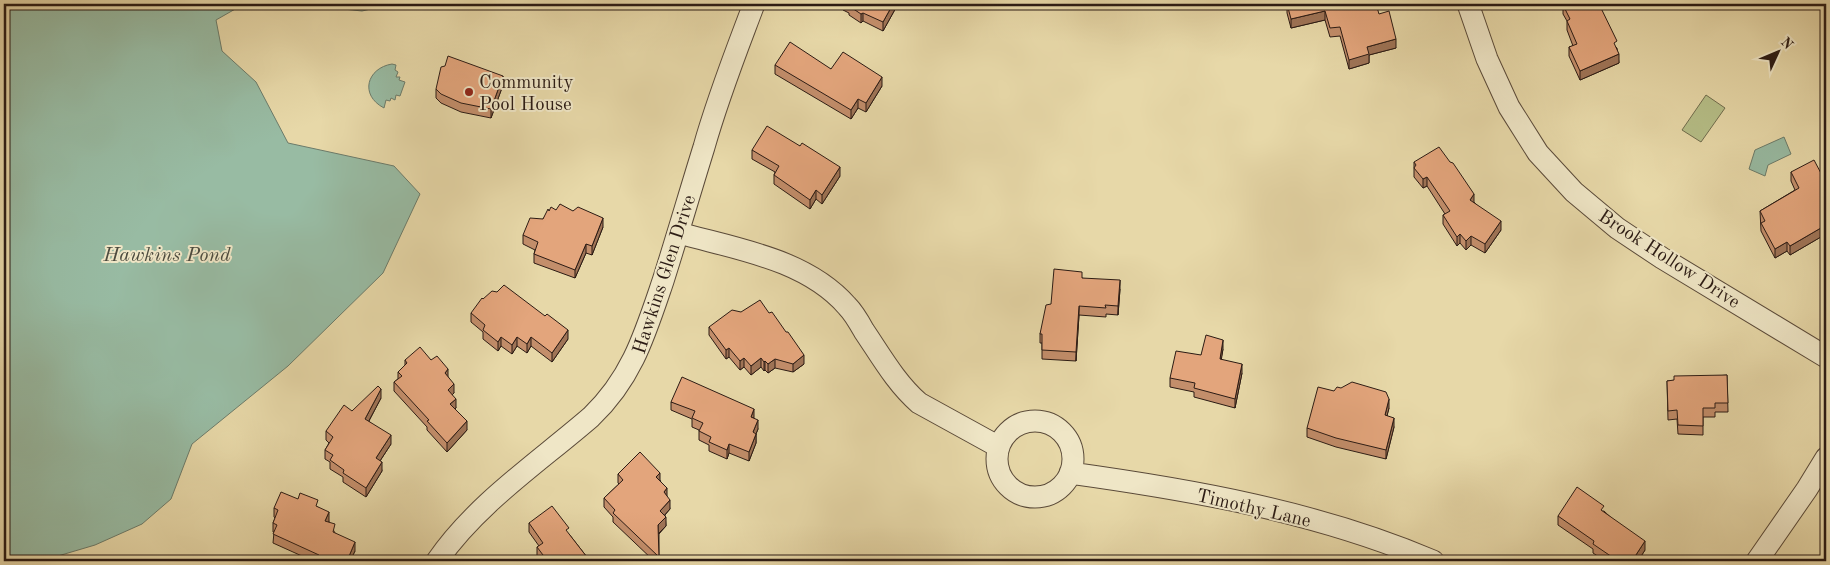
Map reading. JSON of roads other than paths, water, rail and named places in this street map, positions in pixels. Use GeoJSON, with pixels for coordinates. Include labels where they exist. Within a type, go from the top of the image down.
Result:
{"type":"FeatureCollection","features":[{"type":"Feature","properties":{"kind":"street","name":"Hawkins Glen Drive"},"geometry":{"type":"LineString","coordinates":[[437,561],[471,520],[591,417],[617,389],[630,367],[642,343],[679,233],[720,91],[754,4]]}},
{"type":"Feature","properties":{"kind":"street","name":"Brook Hollow Drive"},"geometry":{"type":"LineString","coordinates":[[1468,4],[1487,59],[1509,108],[1538,153],[1574,192],[1617,228],[1662,258],[1826,357]]}},
{"type":"Feature","properties":{"kind":"street"},"geometry":{"type":"LineString","coordinates":[[679,233],[768,258],[792,267],[822,283],[848,306],[891,372],[909,394],[919,403],[1000,446]]}},
{"type":"Feature","properties":{"kind":"street"},"geometry":{"type":"LineString","coordinates":[[1033,422],[1045,423],[1061,432],[1068,442],[1072,454],[1070,473],[1064,483],[1049,494],[1031,497],[1019,494],[1009,487],[1002,477],[997,459],[1000,446],[1010,431],[1020,425],[1033,422]]}},
{"type":"Feature","properties":{"kind":"street"},"geometry":{"type":"LineString","coordinates":[[1757,561],[1826,458]]}},
{"type":"Feature","properties":{"kind":"street","name":"Timothy Lane"},"geometry":{"type":"LineString","coordinates":[[1070,473],[1155,485],[1269,509],[1347,530],[1433,561]]}},
{"type":"Feature","properties":{"kind":"water","name":"Hawkins Pond"},"geometry":{"type":"Polygon","coordinates":[[[4,4],[244,4],[216,20],[222,51],[256,82],[288,143],[394,166],[420,194],[383,273],[288,366],[192,444],[171,499],[142,524],[95,545],[41,561],[4,561],[4,4]]]}},
{"type":"Feature","properties":{"kind":"water"},"geometry":{"type":"Polygon","coordinates":[[[297,4],[392,4],[362,11],[297,4]]]}},
{"type":"Feature","properties":{"kind":"water"},"geometry":{"type":"Polygon","coordinates":[[[392,64],[396,65],[395,70],[398,72],[396,77],[400,77],[399,80],[405,82],[400,96],[396,95],[395,100],[391,98],[390,101],[386,100],[384,108],[376,103],[371,96],[369,83],[377,71],[392,64]]]}},
{"type":"Feature","properties":{"kind":"water"},"geometry":{"type":"Polygon","coordinates":[[[1784,137],[1791,154],[1768,165],[1765,176],[1749,169],[1755,150],[1784,137]]]}},
{"type":"Feature","properties":{"kind":"place","name":"Community Pool House"},"geometry":{"type":"Point","coordinates":[469,92]}}]}
